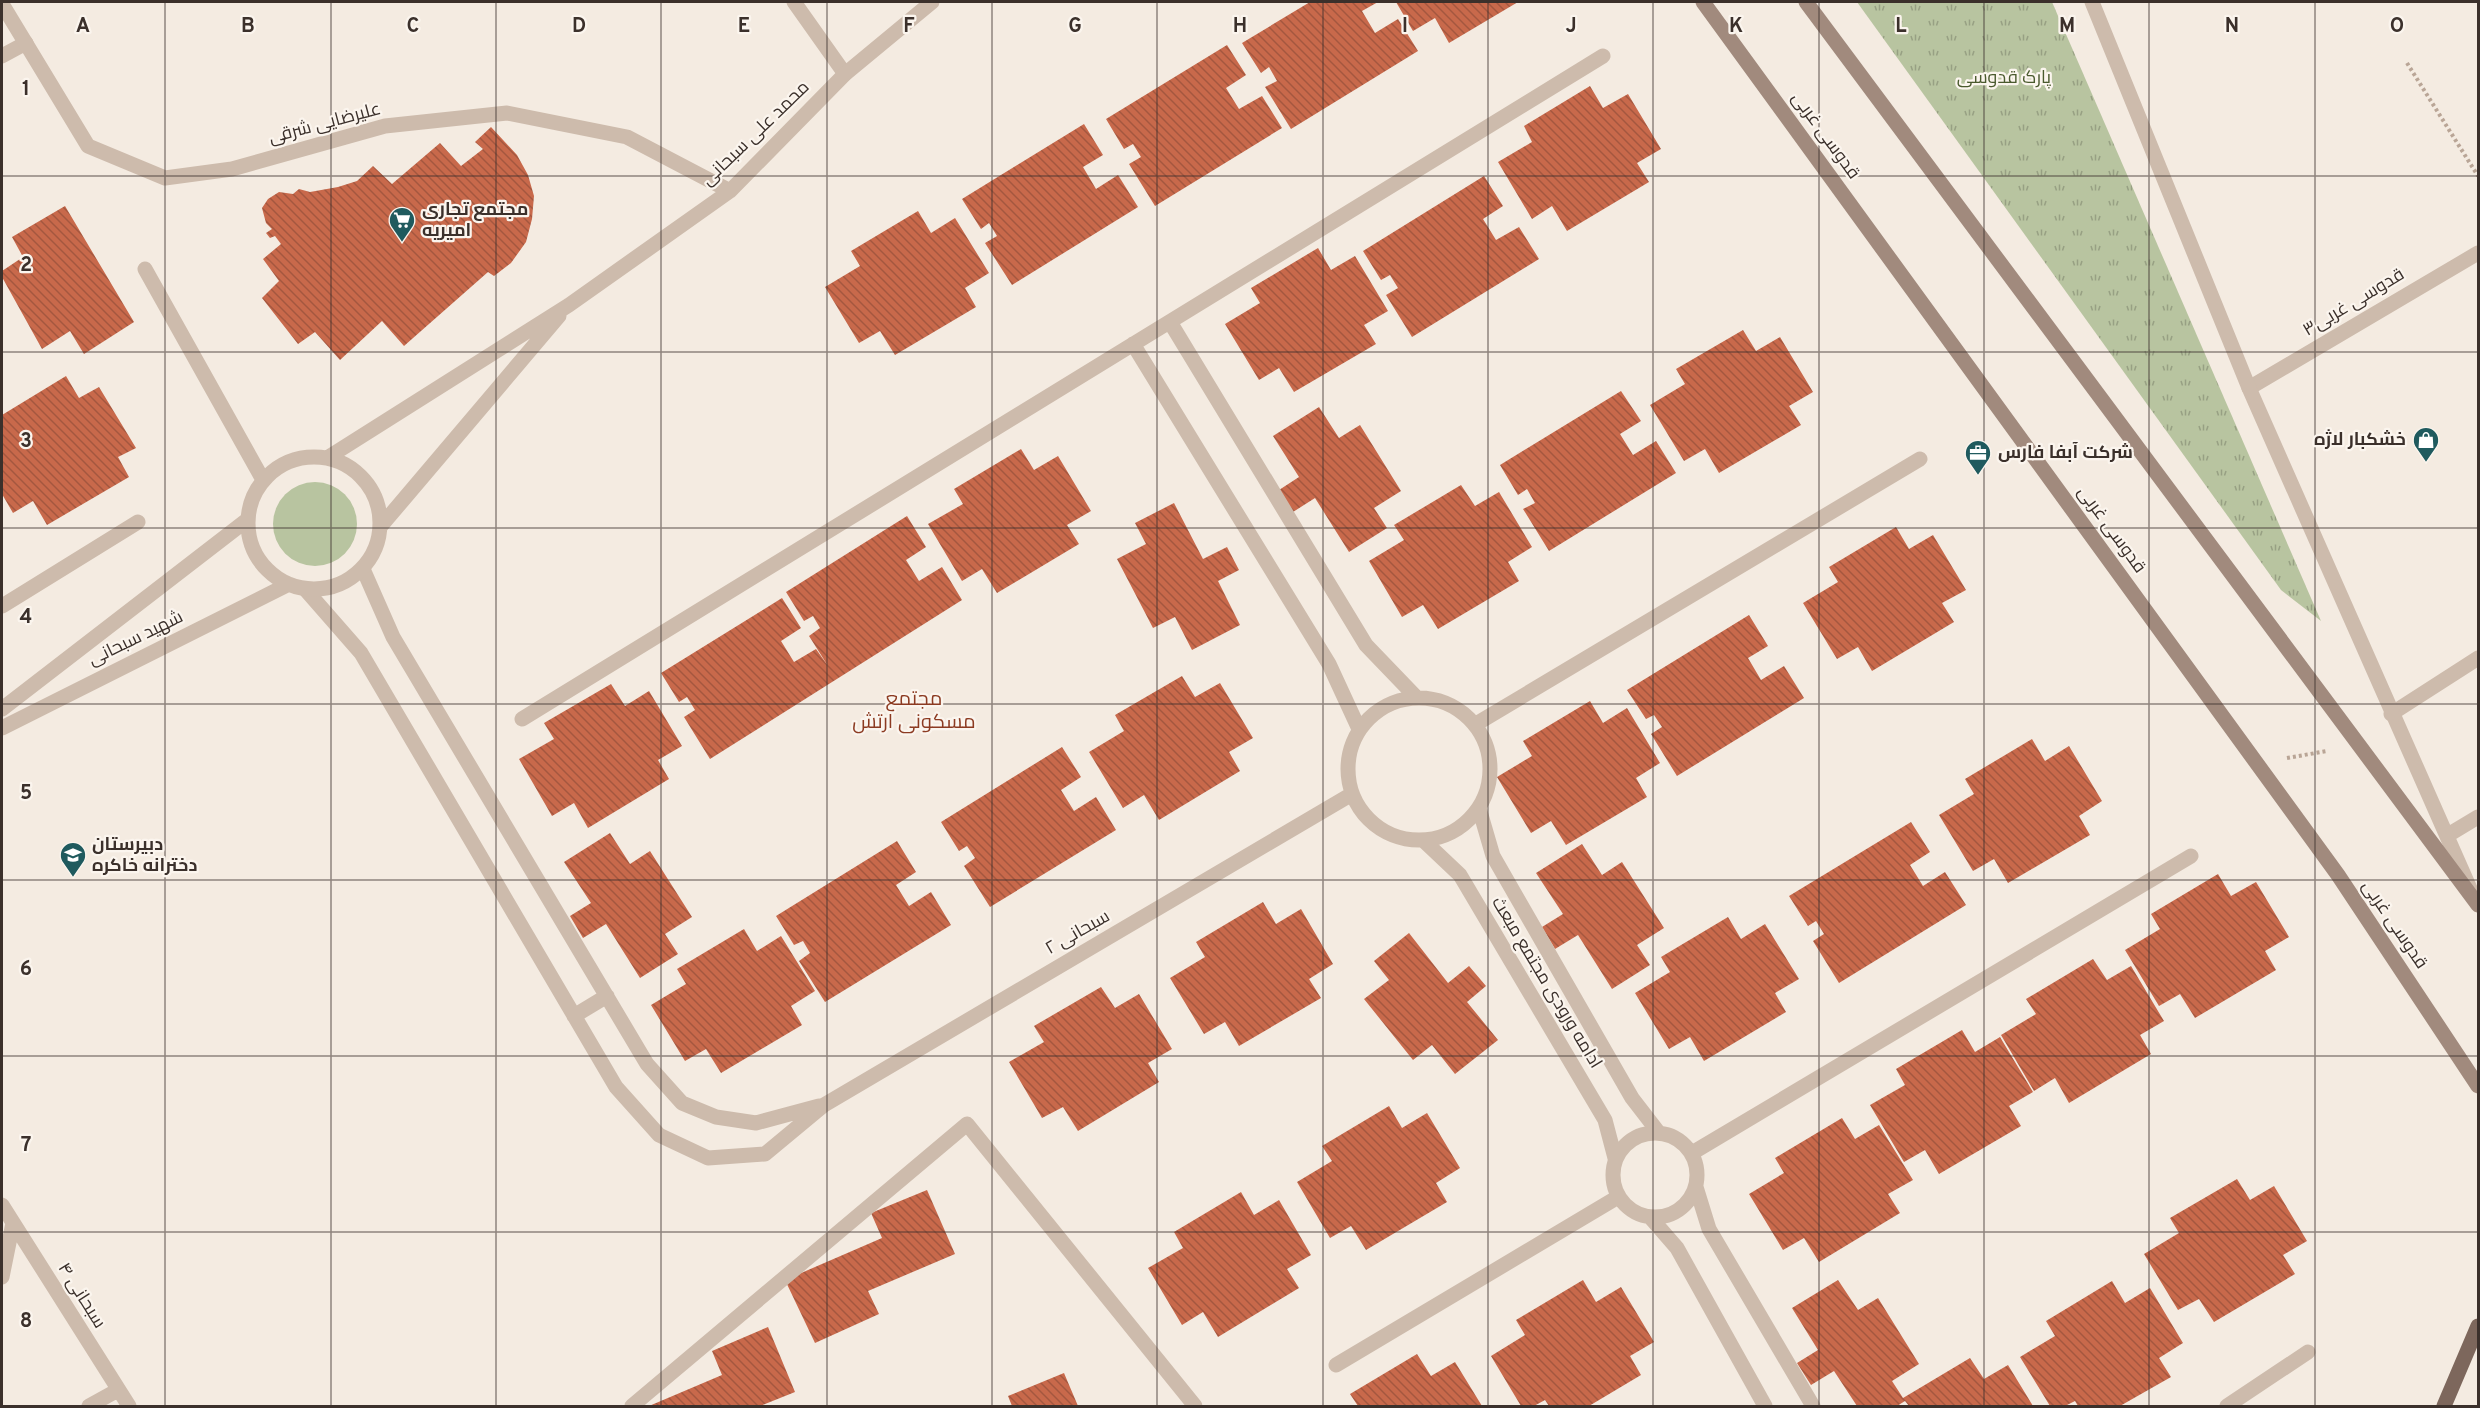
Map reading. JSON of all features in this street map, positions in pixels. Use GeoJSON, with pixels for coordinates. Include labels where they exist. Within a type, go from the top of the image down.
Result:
{"type":"FeatureCollection","features":[{"type":"Feature","properties":{"kind":"main road","name":"قدوسی غربی"},"geometry":{"type":"LineString","coordinates":[[1703,2],[2338,875],[2478,1086]]}},
{"type":"Feature","properties":{"kind":"main road"},"geometry":{"type":"LineString","coordinates":[[1806,2],[2477,903]]}},
{"type":"Feature","properties":{"kind":"main road"},"geometry":{"type":"LineString","coordinates":[[2444,1407],[2478,1326]]}},
{"type":"Feature","properties":{"kind":"street"},"geometry":{"type":"LineString","coordinates":[[794,2],[845,74]]}},
{"type":"Feature","properties":{"kind":"street","name":"محمد علی سبحانی"},"geometry":{"type":"LineString","coordinates":[[327,458],[569,305],[730,191],[845,74],[932,2]]}},
{"type":"Feature","properties":{"kind":"street"},"geometry":{"type":"LineString","coordinates":[[2092,2],[2249,388],[2391,714],[2477,903]]}},
{"type":"Feature","properties":{"kind":"street","name":"علیرضایی شرقی"},"geometry":{"type":"LineString","coordinates":[[2,4],[88,146],[165,178],[232,169],[385,126],[507,113],[627,137],[730,191]]}},
{"type":"Feature","properties":{"kind":"street"},"geometry":{"type":"LineString","coordinates":[[2,56],[26,43]]}},
{"type":"Feature","properties":{"kind":"street"},"geometry":{"type":"LineString","coordinates":[[522,719],[1603,56]]}},
{"type":"Feature","properties":{"kind":"street","name":"قدوسی غربی۳"},"geometry":{"type":"LineString","coordinates":[[2249,388],[2478,253]]}},
{"type":"Feature","properties":{"kind":"street"},"geometry":{"type":"LineString","coordinates":[[146,269],[263,480]]}},
{"type":"Feature","properties":{"kind":"street","name":"محمد علی سبحانی"},"geometry":{"type":"LineString","coordinates":[[381,526],[569,305]]}},
{"type":"Feature","properties":{"kind":"street"},"geometry":{"type":"LineString","coordinates":[[1170,322],[1366,645],[1416,697]]}},
{"type":"Feature","properties":{"kind":"street"},"geometry":{"type":"LineString","coordinates":[[1133,344],[1329,664],[1359,729]]}},
{"type":"Feature","properties":{"kind":"street"},"geometry":{"type":"LineString","coordinates":[[304,457],[327,458],[349,466],[367,482],[378,503],[381,526],[376,549],[363,569],[346,582],[326,588],[305,589],[274,577],[259,561],[250,541],[247,520],[252,499],[263,480],[282,465],[304,457]]}},
{"type":"Feature","properties":{"kind":"street"},"geometry":{"type":"LineString","coordinates":[[1476,724],[1920,459]]}},
{"type":"Feature","properties":{"kind":"street","name":"شهید سبحانی"},"geometry":{"type":"LineString","coordinates":[[2,709],[247,520]]}},
{"type":"Feature","properties":{"kind":"street"},"geometry":{"type":"LineString","coordinates":[[2,606],[138,522]]}},
{"type":"Feature","properties":{"kind":"street"},"geometry":{"type":"LineString","coordinates":[[363,569],[393,637],[647,1064],[682,1103],[716,1117],[756,1123],[824,1105]]}},
{"type":"Feature","properties":{"kind":"street","name":"شهید سبحانی"},"geometry":{"type":"LineString","coordinates":[[2,728],[289,584]]}},
{"type":"Feature","properties":{"kind":"street"},"geometry":{"type":"LineString","coordinates":[[305,589],[361,653],[616,1087],[659,1136],[708,1158],[765,1154],[824,1105]]}},
{"type":"Feature","properties":{"kind":"street"},"geometry":{"type":"LineString","coordinates":[[2391,714],[2478,658]]}},
{"type":"Feature","properties":{"kind":"street"},"geometry":{"type":"LineString","coordinates":[[1416,697],[1438,700],[1459,709],[1476,724],[1487,744],[1491,765],[1489,788],[1479,808],[1464,825],[1445,836],[1423,840],[1400,838],[1380,828],[1363,814],[1352,794],[1348,772],[1350,750],[1359,729],[1374,713],[1394,702],[1416,697]]}},
{"type":"Feature","properties":{"kind":"street","name":"سبحانی ۲"},"geometry":{"type":"LineString","coordinates":[[824,1105],[1352,794]]}},
{"type":"Feature","properties":{"kind":"street"},"geometry":{"type":"LineString","coordinates":[[1479,808],[1493,856],[1632,1098],[1659,1133]]}},
{"type":"Feature","properties":{"kind":"street"},"geometry":{"type":"LineString","coordinates":[[2448,835],[2478,817]]}},
{"type":"Feature","properties":{"kind":"street","name":"ادامه ورودی مجتمع مبعث"},"geometry":{"type":"LineString","coordinates":[[1423,840],[1460,875],[1605,1120],[1616,1158]]}},
{"type":"Feature","properties":{"kind":"street"},"geometry":{"type":"LineString","coordinates":[[1692,1153],[2191,856]]}},
{"type":"Feature","properties":{"kind":"street"},"geometry":{"type":"LineString","coordinates":[[574,1016],[607,996]]}},
{"type":"Feature","properties":{"kind":"street"},"geometry":{"type":"LineString","coordinates":[[632,1407],[968,1124],[1195,1407]]}},
{"type":"Feature","properties":{"kind":"street"},"geometry":{"type":"LineString","coordinates":[[1696,1187],[1684,1207],[1674,1214],[1650,1217],[1637,1214],[1626,1207],[1618,1197],[1613,1185],[1612,1172],[1616,1158],[1623,1147],[1633,1139],[1645,1134],[1659,1133],[1672,1136],[1692,1153],[1697,1164],[1696,1187],[1709,1228],[1813,1407]]}},
{"type":"Feature","properties":{"kind":"street"},"geometry":{"type":"LineString","coordinates":[[1335,1365],[1618,1197]]}},
{"type":"Feature","properties":{"kind":"street","name":"سبحانی ۴"},"geometry":{"type":"LineString","coordinates":[[2,1205],[129,1407]]}},
{"type":"Feature","properties":{"kind":"street"},"geometry":{"type":"LineString","coordinates":[[1650,1217],[1677,1248],[1765,1407]]}},
{"type":"Feature","properties":{"kind":"street"},"geometry":{"type":"LineString","coordinates":[[2,1277],[13,1223]]}},
{"type":"Feature","properties":{"kind":"street"},"geometry":{"type":"LineString","coordinates":[[2227,1407],[2308,1352]]}},
{"type":"Feature","properties":{"kind":"street"},"geometry":{"type":"LineString","coordinates":[[89,1407],[118,1390]]}},
{"type":"Feature","properties":{"kind":"path"},"geometry":{"type":"LineString","coordinates":[[2407,63],[2478,176]]}},
{"type":"Feature","properties":{"kind":"path"},"geometry":{"type":"LineString","coordinates":[[2257,764],[2360,745]]}},
{"type":"Feature","properties":{"kind":"green space","name":"پارک قدوسی"},"geometry":{"type":"Polygon","coordinates":[[[1857,2],[2052,2],[2321,621],[2281,590],[1857,2]]]}},
{"type":"Feature","properties":{"kind":"green space"},"geometry":{"type":"Polygon","coordinates":[[[315,482],[331,485],[345,494],[354,508],[357,524],[354,540],[345,554],[331,563],[315,566],[299,563],[285,554],[276,540],[273,524],[276,508],[285,494],[299,485],[315,482]]]}},
{"type":"Feature","properties":{"kind":"building"},"geometry":{"type":"Polygon","coordinates":[[[1310,2],[1378,2],[1362,11],[1375,33],[1398,19],[1418,51],[1291,129],[1265,87],[1277,81],[1269,67],[1261,73],[1242,43],[1310,2]]]}},
{"type":"Feature","properties":{"kind":"building"},"geometry":{"type":"Polygon","coordinates":[[[1396,2],[1518,2],[1449,43],[1435,18],[1413,31],[1396,2]]]}},
{"type":"Feature","properties":{"kind":"building"},"geometry":{"type":"Polygon","coordinates":[[[1227,45],[1246,75],[1226,88],[1239,109],[1262,96],[1282,128],[1155,206],[1129,164],[1141,157],[1133,144],[1124,149],[1106,119],[1227,45]]]}},
{"type":"Feature","properties":{"kind":"building"},"geometry":{"type":"Polygon","coordinates":[[[1590,86],[1603,108],[1628,94],[1661,149],[1637,163],[1649,182],[1567,231],[1552,206],[1532,219],[1498,162],[1532,142],[1524,126],[1590,86]]]}},
{"type":"Feature","properties":{"kind":"building"},"geometry":{"type":"Polygon","coordinates":[[[1084,124],[1103,155],[1083,167],[1096,189],[1118,175],[1138,207],[1012,285],[985,243],[997,236],[989,223],[981,229],[962,199],[1084,124]]]}},
{"type":"Feature","properties":{"kind":"building","name":"مجتمع تجاری امیریه"},"geometry":{"type":"Polygon","coordinates":[[[491,127],[517,155],[528,175],[534,196],[532,219],[526,242],[511,263],[494,276],[488,272],[404,346],[382,321],[340,360],[315,332],[298,344],[262,298],[279,281],[263,259],[281,244],[275,236],[270,238],[266,233],[272,229],[266,223],[262,208],[268,199],[279,192],[293,194],[299,189],[310,192],[338,187],[357,181],[373,166],[392,184],[440,143],[461,166],[483,149],[475,142],[491,127]]]}},
{"type":"Feature","properties":{"kind":"building"},"geometry":{"type":"Polygon","coordinates":[[[1484,176],[1503,206],[1483,219],[1496,240],[1519,227],[1539,259],[1412,337],[1386,295],[1398,288],[1390,275],[1381,280],[1363,251],[1484,176]]]}},
{"type":"Feature","properties":{"kind":"building"},"geometry":{"type":"Polygon","coordinates":[[[65,206],[134,322],[84,354],[70,331],[42,349],[2,277],[2,271],[23,257],[12,237],[65,206]]]}},
{"type":"Feature","properties":{"kind":"building"},"geometry":{"type":"Polygon","coordinates":[[[918,211],[931,233],[955,218],[989,273],[965,288],[976,307],[895,355],[880,331],[859,343],[825,287],[860,266],[851,251],[918,211]]]}},
{"type":"Feature","properties":{"kind":"building"},"geometry":{"type":"Polygon","coordinates":[[[1318,248],[1331,270],[1355,256],[1388,311],[1364,325],[1376,344],[1294,392],[1279,368],[1259,380],[1225,324],[1260,303],[1251,288],[1318,248]]]}},
{"type":"Feature","properties":{"kind":"building"},"geometry":{"type":"Polygon","coordinates":[[[1743,330],[1756,351],[1780,337],[1813,392],[1789,406],[1801,425],[1719,473],[1705,449],[1684,461],[1650,405],[1685,384],[1676,369],[1743,330]]]}},
{"type":"Feature","properties":{"kind":"building"},"geometry":{"type":"Polygon","coordinates":[[[66,376],[79,398],[99,387],[136,448],[118,457],[129,477],[47,525],[33,501],[13,513],[2,494],[2,415],[66,376]]]}},
{"type":"Feature","properties":{"kind":"building"},"geometry":{"type":"Polygon","coordinates":[[[1621,391],[1641,421],[1620,434],[1633,455],[1656,441],[1676,473],[1549,551],[1523,509],[1535,503],[1527,489],[1518,495],[1500,465],[1621,391]]]}},
{"type":"Feature","properties":{"kind":"building"},"geometry":{"type":"Polygon","coordinates":[[[1319,407],[1339,438],[1360,425],[1401,491],[1374,508],[1387,528],[1349,552],[1315,498],[1293,512],[1279,490],[1299,477],[1273,436],[1319,407]]]}},
{"type":"Feature","properties":{"kind":"building"},"geometry":{"type":"Polygon","coordinates":[[[1021,449],[1034,470],[1058,456],[1091,511],[1067,525],[1079,544],[997,593],[982,569],[962,581],[928,524],[963,504],[954,489],[1021,449]]]}},
{"type":"Feature","properties":{"kind":"building"},"geometry":{"type":"Polygon","coordinates":[[[1461,485],[1475,506],[1499,492],[1532,547],[1508,562],[1519,581],[1438,629],[1423,605],[1402,617],[1369,561],[1404,540],[1394,525],[1461,485]]]}},
{"type":"Feature","properties":{"kind":"building"},"geometry":{"type":"Polygon","coordinates":[[[1174,503],[1203,559],[1227,547],[1239,570],[1218,581],[1240,625],[1192,650],[1175,617],[1153,628],[1117,559],[1146,544],[1135,523],[1174,503]]]}},
{"type":"Feature","properties":{"kind":"building"},"geometry":{"type":"Polygon","coordinates":[[[907,516],[926,547],[906,560],[919,581],[942,567],[962,600],[710,759],[684,717],[695,710],[687,697],[679,702],[661,673],[782,598],[801,628],[781,641],[794,662],[816,649],[828,666],[809,636],[820,628],[813,616],[804,621],[786,592],[907,516]]]}},
{"type":"Feature","properties":{"kind":"building"},"geometry":{"type":"Polygon","coordinates":[[[1896,527],[1909,549],[1933,535],[1966,590],[1942,603],[1954,622],[1872,671],[1858,647],[1837,659],[1803,603],[1838,582],[1829,567],[1896,527]]]}},
{"type":"Feature","properties":{"kind":"building"},"geometry":{"type":"Polygon","coordinates":[[[1749,615],[1768,646],[1748,658],[1761,680],[1784,666],[1804,698],[1677,776],[1651,734],[1662,727],[1654,715],[1646,719],[1627,690],[1749,615]]]}},
{"type":"Feature","properties":{"kind":"building"},"geometry":{"type":"Polygon","coordinates":[[[1182,676],[1195,697],[1220,683],[1253,738],[1229,752],[1240,771],[1159,820],[1144,795],[1123,808],[1089,752],[1124,731],[1115,715],[1182,676]]]}},
{"type":"Feature","properties":{"kind":"building"},"geometry":{"type":"Polygon","coordinates":[[[611,684],[625,706],[649,691],[682,746],[658,760],[669,779],[588,828],[574,803],[552,816],[519,759],[554,739],[544,723],[611,684]]]}},
{"type":"Feature","properties":{"kind":"building"},"geometry":{"type":"Polygon","coordinates":[[[1590,701],[1603,723],[1627,708],[1660,763],[1636,778],[1647,797],[1566,845],[1551,821],[1531,833],[1497,777],[1532,756],[1523,741],[1590,701]]]}},
{"type":"Feature","properties":{"kind":"building"},"geometry":{"type":"Polygon","coordinates":[[[2032,739],[2045,761],[2069,746],[2102,801],[2079,816],[2090,835],[2008,883],[1994,859],[1973,871],[1939,815],[1974,794],[1965,779],[2032,739]]]}},
{"type":"Feature","properties":{"kind":"building"},"geometry":{"type":"Polygon","coordinates":[[[1062,747],[1081,777],[1061,790],[1074,811],[1096,797],[1116,830],[990,907],[964,866],[975,858],[967,846],[959,851],[941,822],[1062,747]]]}},
{"type":"Feature","properties":{"kind":"building"},"geometry":{"type":"Polygon","coordinates":[[[1911,822],[1930,852],[1910,865],[1923,886],[1945,872],[1966,905],[1839,983],[1813,941],[1824,934],[1816,921],[1808,926],[1789,896],[1911,822]]]}},
{"type":"Feature","properties":{"kind":"building"},"geometry":{"type":"Polygon","coordinates":[[[610,833],[630,864],[650,851],[692,917],[665,934],[678,954],[640,978],[606,924],[583,938],[570,916],[591,903],[564,862],[610,833]]]}},
{"type":"Feature","properties":{"kind":"building"},"geometry":{"type":"Polygon","coordinates":[[[897,841],[916,872],[896,885],[909,906],[931,892],[951,925],[825,1002],[799,961],[810,953],[803,941],[794,945],[776,916],[897,841]]]}},
{"type":"Feature","properties":{"kind":"building"},"geometry":{"type":"Polygon","coordinates":[[[1582,844],[1602,875],[1622,862],[1664,928],[1637,945],[1650,965],[1612,989],[1578,935],[1555,949],[1542,927],[1563,914],[1536,873],[1582,844]]]}},
{"type":"Feature","properties":{"kind":"building"},"geometry":{"type":"Polygon","coordinates":[[[2218,874],[2231,896],[2256,882],[2289,937],[2265,951],[2276,970],[2195,1018],[2180,994],[2159,1006],[2125,950],[2160,929],[2151,914],[2218,874]]]}},
{"type":"Feature","properties":{"kind":"building"},"geometry":{"type":"Polygon","coordinates":[[[1263,902],[1276,924],[1301,909],[1333,964],[1309,979],[1321,998],[1239,1046],[1225,1022],[1204,1034],[1170,978],[1205,957],[1196,942],[1263,902]]]}},
{"type":"Feature","properties":{"kind":"building"},"geometry":{"type":"Polygon","coordinates":[[[1728,917],[1741,939],[1765,924],[1799,979],[1775,993],[1786,1012],[1704,1061],[1690,1037],[1669,1049],[1635,993],[1670,972],[1661,957],[1728,917]]]}},
{"type":"Feature","properties":{"kind":"building"},"geometry":{"type":"Polygon","coordinates":[[[744,929],[757,951],[781,936],[815,991],[791,1006],[802,1025],[721,1073],[706,1049],[685,1061],[651,1005],[686,984],[677,969],[744,929]]]}},
{"type":"Feature","properties":{"kind":"building"},"geometry":{"type":"Polygon","coordinates":[[[1409,933],[1448,983],[1469,966],[1486,986],[1467,1002],[1498,1040],[1455,1074],[1432,1045],[1413,1060],[1364,999],[1389,980],[1374,961],[1409,933]]]}},
{"type":"Feature","properties":{"kind":"building"},"geometry":{"type":"Polygon","coordinates":[[[2093,959],[2107,980],[2131,966],[2164,1021],[2140,1035],[2151,1054],[2069,1103],[2055,1078],[2034,1091],[2001,1035],[2036,1014],[2026,999],[2093,959]]]}},
{"type":"Feature","properties":{"kind":"building"},"geometry":{"type":"Polygon","coordinates":[[[1101,987],[1115,1008],[1139,994],[1172,1049],[1148,1063],[1159,1082],[1078,1131],[1063,1107],[1042,1118],[1009,1062],[1044,1042],[1034,1026],[1101,987]]]}},
{"type":"Feature","properties":{"kind":"building"},"geometry":{"type":"Polygon","coordinates":[[[1962,1030],[1975,1052],[2000,1037],[2033,1092],[2009,1106],[2021,1126],[1939,1174],[1925,1150],[1904,1162],[1870,1105],[1905,1085],[1896,1069],[1962,1030]]]}},
{"type":"Feature","properties":{"kind":"building"},"geometry":{"type":"Polygon","coordinates":[[[1389,1106],[1402,1128],[1427,1113],[1460,1168],[1436,1183],[1447,1202],[1366,1250],[1351,1226],[1330,1238],[1297,1182],[1332,1161],[1322,1146],[1389,1106]]]}},
{"type":"Feature","properties":{"kind":"building"},"geometry":{"type":"Polygon","coordinates":[[[1842,1118],[1855,1139],[1879,1125],[1913,1180],[1888,1194],[1900,1213],[1819,1262],[1804,1238],[1783,1250],[1749,1194],[1784,1173],[1775,1158],[1842,1118]]]}},
{"type":"Feature","properties":{"kind":"building"},"geometry":{"type":"Polygon","coordinates":[[[2237,1179],[2250,1200],[2274,1186],[2307,1241],[2283,1255],[2295,1274],[2214,1322],[2199,1299],[2178,1310],[2144,1254],[2179,1233],[2170,1218],[2237,1179]]]}},
{"type":"Feature","properties":{"kind":"building"},"geometry":{"type":"Polygon","coordinates":[[[927,1190],[955,1254],[868,1291],[879,1314],[815,1343],[785,1280],[882,1238],[871,1213],[927,1190]]]}},
{"type":"Feature","properties":{"kind":"building"},"geometry":{"type":"Polygon","coordinates":[[[1241,1192],[1254,1215],[1279,1200],[1311,1255],[1287,1269],[1299,1288],[1218,1337],[1203,1312],[1182,1325],[1148,1268],[1183,1248],[1174,1232],[1241,1192]]]}},
{"type":"Feature","properties":{"kind":"building"},"geometry":{"type":"Polygon","coordinates":[[[1583,1280],[1596,1302],[1621,1287],[1654,1342],[1630,1356],[1641,1375],[1589,1406],[1549,1406],[1545,1400],[1534,1406],[1521,1406],[1491,1356],[1525,1335],[1516,1320],[1583,1280]]]}},
{"type":"Feature","properties":{"kind":"building"},"geometry":{"type":"Polygon","coordinates":[[[1838,1280],[1858,1310],[1878,1298],[1919,1364],[1892,1381],[1903,1398],[1970,1358],[1984,1379],[2008,1365],[2033,1406],[1909,1406],[1905,1401],[1897,1406],[1857,1406],[1834,1371],[1811,1385],[1797,1363],[1818,1350],[1792,1308],[1838,1280]]]}},
{"type":"Feature","properties":{"kind":"building"},"geometry":{"type":"Polygon","coordinates":[[[2112,1281],[2125,1303],[2150,1288],[2183,1343],[2159,1358],[2171,1377],[2120,1406],[2078,1406],[2075,1401],[2065,1406],[2050,1406],[2020,1357],[2055,1336],[2046,1321],[2112,1281]]]}},
{"type":"Feature","properties":{"kind":"building"},"geometry":{"type":"Polygon","coordinates":[[[768,1327],[795,1392],[760,1406],[649,1406],[722,1375],[712,1351],[768,1327]]]}},
{"type":"Feature","properties":{"kind":"building"},"geometry":{"type":"Polygon","coordinates":[[[1417,1354],[1431,1376],[1455,1362],[1482,1406],[1358,1406],[1350,1394],[1417,1354]]]}},
{"type":"Feature","properties":{"kind":"building"},"geometry":{"type":"Polygon","coordinates":[[[1064,1373],[1078,1406],[1012,1406],[1008,1396],[1064,1373]]]}},
{"type":"Feature","properties":{"kind":"place","name":"مجتمع تجاری امیریه"},"geometry":{"type":"Point","coordinates":[402,243]}},
{"type":"Feature","properties":{"kind":"place","name":"خشکبار لاژه"},"geometry":{"type":"Point","coordinates":[2426,463]}},
{"type":"Feature","properties":{"kind":"place","name":"شرکت آبفا فارس"},"geometry":{"type":"Point","coordinates":[1978,476]}},
{"type":"Feature","properties":{"kind":"place","name":"دبیرستان دخترانه خاکره"},"geometry":{"type":"Point","coordinates":[73,878]}},
{"type":"Feature","properties":{"kind":"district","name":"مجتمع مسکونی ارتش"},"geometry":{"type":"Point","coordinates":[914,712]}}]}
